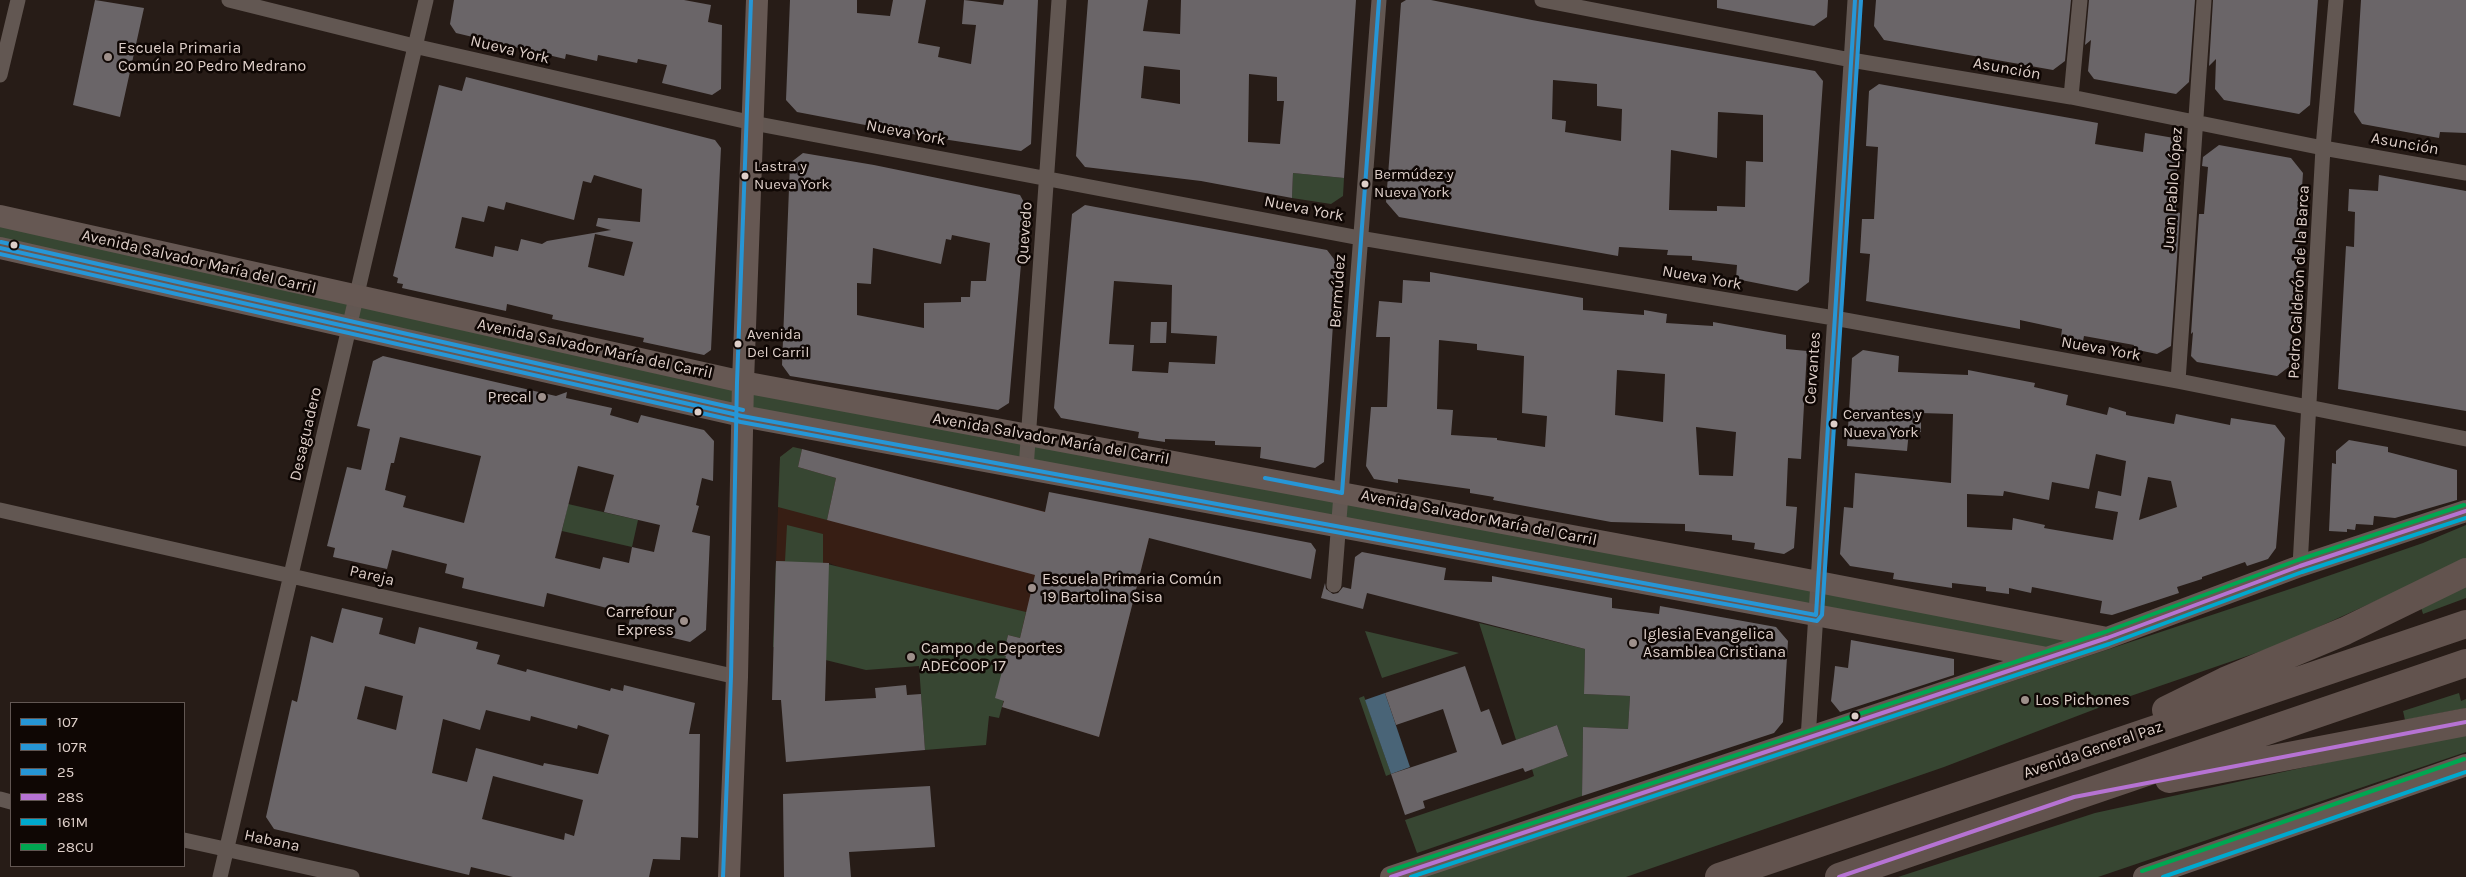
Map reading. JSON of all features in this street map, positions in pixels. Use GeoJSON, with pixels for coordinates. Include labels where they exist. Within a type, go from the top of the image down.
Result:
{"type":"FeatureCollection","features":[{"type":"Feature","properties":{"kind":"highway"},"geometry":{"type":"LineString","coordinates":[[2060,761],[2225,681],[2345,631],[2466,572]]}},
{"type":"Feature","properties":{"kind":"highway","name":"Avenida General Paz"},"geometry":{"type":"LineString","coordinates":[[1719,877],[2466,624]]}},
{"type":"Feature","properties":{"kind":"highway"},"geometry":{"type":"LineString","coordinates":[[1838,877],[2466,663]]}},
{"type":"Feature","properties":{"kind":"highway"},"geometry":{"type":"LineString","coordinates":[[2074,797],[2466,722]]}},
{"type":"Feature","properties":{"kind":"street"},"geometry":{"type":"LineString","coordinates":[[0,75],[18,0]]}},
{"type":"Feature","properties":{"kind":"street","name":"Nueva York"},"geometry":{"type":"LineString","coordinates":[[229,0],[414,46],[753,123],[1047,177],[1360,238],[1834,318],[2178,381],[2466,439]]}},
{"type":"Feature","properties":{"kind":"street","name":"Desaguadero"},"geometry":{"type":"LineString","coordinates":[[220,877],[426,0]]}},
{"type":"Feature","properties":{"kind":"street"},"geometry":{"type":"LineString","coordinates":[[729,877],[737,676],[743,382],[757,0]]}},
{"type":"Feature","properties":{"kind":"street","name":"Quevedo"},"geometry":{"type":"LineString","coordinates":[[1026,469],[1059,0]]}},
{"type":"Feature","properties":{"kind":"street","name":"Bermúdez"},"geometry":{"type":"LineString","coordinates":[[1334,585],[1379,0]]}},
{"type":"Feature","properties":{"kind":"street","name":"Asunción"},"geometry":{"type":"LineString","coordinates":[[1542,0],[1851,60],[2070,97],[2323,148],[2466,173]]}},
{"type":"Feature","properties":{"kind":"street","name":"Cervantes"},"geometry":{"type":"LineString","coordinates":[[1808,739],[1855,0]]}},
{"type":"Feature","properties":{"kind":"street"},"geometry":{"type":"LineString","coordinates":[[2070,97],[2080,0]]}},
{"type":"Feature","properties":{"kind":"street","name":"Juan Pablo López"},"geometry":{"type":"LineString","coordinates":[[2178,381],[2204,0]]}},
{"type":"Feature","properties":{"kind":"street","name":"Pedro Calderón de la Barca"},"geometry":{"type":"LineString","coordinates":[[2300,566],[2323,148],[2336,0]]}},
{"type":"Feature","properties":{"kind":"street","name":"Avenida Salvador María del Carril"},"geometry":{"type":"LineString","coordinates":[[0,216],[743,382],[1818,582],[2106,638]]}},
{"type":"Feature","properties":{"kind":"street","name":"Avenida Salvador María del Carril"},"geometry":{"type":"LineString","coordinates":[[0,248],[742,416],[2047,658]]}},
{"type":"Feature","properties":{"kind":"street","name":"Pareja"},"geometry":{"type":"LineString","coordinates":[[0,510],[737,676]]}},
{"type":"Feature","properties":{"kind":"street"},"geometry":{"type":"LineString","coordinates":[[1391,877],[2106,638],[2300,566],[2466,511]]}},
{"type":"Feature","properties":{"kind":"street"},"geometry":{"type":"LineString","coordinates":[[2144,877],[2466,765]]}},
{"type":"Feature","properties":{"kind":"street","name":"Habana"},"geometry":{"type":"LineString","coordinates":[[185,840],[352,877]]}},
{"type":"Feature","properties":{"kind":"shaded area","name":"Escuela Primaria Común 19 Bartolina Sisa"},"geometry":{"type":"Polygon","coordinates":[[[793,447],[1149,538],[1099,737],[1002,707],[1014,658],[1003,655],[1008,635],[829,563],[776,561],[780,457],[793,447]]]}},
{"type":"Feature","properties":{"kind":"green space"},"geometry":{"type":"Polygon","coordinates":[[[1293,173],[1344,178],[1343,196],[1331,204],[1292,198],[1293,173]]]}},
{"type":"Feature","properties":{"kind":"green space"},"geometry":{"type":"Polygon","coordinates":[[[0,216],[356,297],[2107,638],[2047,658],[742,416],[0,248],[0,216]]]}},
{"type":"Feature","properties":{"kind":"green space"},"geometry":{"type":"Polygon","coordinates":[[[793,447],[802,449],[798,467],[836,478],[827,520],[778,507],[780,457],[793,447]]]}},
{"type":"Feature","properties":{"kind":"green space"},"geometry":{"type":"Polygon","coordinates":[[[568,504],[638,520],[632,547],[562,531],[568,504]]]}},
{"type":"Feature","properties":{"kind":"green space","name":"Campo de Deportes ADECOOP 17"},"geometry":{"type":"Polygon","coordinates":[[[787,525],[823,534],[823,563],[1026,612],[1020,638],[1008,635],[1003,655],[1015,658],[999,718],[989,716],[986,745],[925,750],[919,666],[866,670],[773,647],[776,561],[785,561],[787,525]]]}},
{"type":"Feature","properties":{"kind":"green space"},"geometry":{"type":"Polygon","coordinates":[[[2466,525],[2466,560],[2279,645],[2119,700],[1944,767],[1626,877],[1423,877],[2299,586],[2423,543],[2466,525]]]}},
{"type":"Feature","properties":{"kind":"green space"},"geometry":{"type":"Polygon","coordinates":[[[2466,581],[2466,598],[2423,614],[2420,604],[2466,581]]]}},
{"type":"Feature","properties":{"kind":"green space"},"geometry":{"type":"Polygon","coordinates":[[[1479,623],[1585,649],[1584,694],[1630,696],[1628,729],[1583,727],[1582,796],[1417,853],[1405,820],[1527,779],[1534,776],[1532,769],[1568,756],[1557,725],[1516,740],[1479,623]]]}},
{"type":"Feature","properties":{"kind":"green space"},"geometry":{"type":"Polygon","coordinates":[[[1365,631],[1459,653],[1382,678],[1365,631]]]}},
{"type":"Feature","properties":{"kind":"green space"},"geometry":{"type":"Polygon","coordinates":[[[2459,693],[2461,701],[2466,699],[2466,708],[2405,720],[2403,711],[2459,693]]]}},
{"type":"Feature","properties":{"kind":"green space"},"geometry":{"type":"Polygon","coordinates":[[[1364,696],[1391,774],[1386,776],[1359,698],[1364,696]]]}},
{"type":"Feature","properties":{"kind":"green space"},"geometry":{"type":"Polygon","coordinates":[[[2466,732],[2466,752],[2098,877],[1898,877],[2095,813],[2466,732]]]}},
{"type":"Feature","properties":{"kind":"water"},"geometry":{"type":"Polygon","coordinates":[[[1385,693],[1410,767],[1391,774],[1365,700],[1385,693]]]}},
{"type":"Feature","properties":{"kind":"building","name":"Escuela Primaria Común 20 Pedro Medrano"},"geometry":{"type":"Polygon","coordinates":[[[95,0],[144,8],[120,117],[73,105],[95,0]]]}},
{"type":"Feature","properties":{"kind":"building"},"geometry":{"type":"Polygon","coordinates":[[[454,0],[684,0],[711,5],[708,22],[722,25],[721,89],[712,95],[662,83],[667,65],[638,59],[637,63],[598,55],[597,61],[566,54],[565,59],[456,33],[450,24],[454,0]]]}},
{"type":"Feature","properties":{"kind":"building"},"geometry":{"type":"Polygon","coordinates":[[[790,0],[857,0],[857,13],[890,16],[893,0],[926,0],[918,43],[940,47],[938,57],[971,64],[976,25],[962,24],[964,0],[1003,5],[1004,0],[1038,0],[1031,144],[1021,151],[923,136],[797,112],[786,100],[790,0]]]}},
{"type":"Feature","properties":{"kind":"building"},"geometry":{"type":"Polygon","coordinates":[[[1088,0],[1148,0],[1143,31],[1180,34],[1181,0],[1356,0],[1344,178],[1293,173],[1292,198],[1201,181],[1085,167],[1076,156],[1088,0]],[[1144,66],[1141,98],[1180,104],[1180,70],[1144,66]],[[1249,74],[1248,142],[1280,144],[1284,101],[1277,101],[1277,77],[1249,74]]]}},
{"type":"Feature","properties":{"kind":"building"},"geometry":{"type":"Polygon","coordinates":[[[1406,0],[1431,0],[1815,71],[1823,81],[1809,282],[1797,291],[1736,279],[1737,265],[1692,260],[1692,256],[1667,255],[1668,250],[1619,247],[1618,256],[1399,217],[1386,202],[1401,3],[1406,0]],[[1553,80],[1552,119],[1566,121],[1565,132],[1621,141],[1622,109],[1597,106],[1597,84],[1553,80]],[[1718,112],[1717,158],[1671,150],[1669,210],[1717,211],[1717,206],[1745,207],[1746,161],[1763,162],[1763,115],[1718,112]]]}},
{"type":"Feature","properties":{"kind":"building"},"geometry":{"type":"Polygon","coordinates":[[[1717,0],[1828,0],[1827,17],[1814,26],[1717,8],[1717,0]]]}},
{"type":"Feature","properties":{"kind":"building"},"geometry":{"type":"Polygon","coordinates":[[[1876,0],[2071,0],[2065,61],[2053,70],[1884,40],[1874,26],[1876,0]]]}},
{"type":"Feature","properties":{"kind":"building"},"geometry":{"type":"Polygon","coordinates":[[[2089,0],[2195,0],[2189,82],[2176,94],[2094,79],[2088,71],[2091,40],[2085,45],[2089,0]]]}},
{"type":"Feature","properties":{"kind":"building"},"geometry":{"type":"Polygon","coordinates":[[[2213,0],[2318,0],[2310,105],[2299,114],[2224,100],[2215,89],[2216,59],[2209,66],[2213,0]]]}},
{"type":"Feature","properties":{"kind":"building"},"geometry":{"type":"Polygon","coordinates":[[[2361,0],[2466,0],[2466,133],[2440,132],[2439,138],[2362,124],[2354,112],[2361,0]]]}},
{"type":"Feature","properties":{"kind":"building"},"geometry":{"type":"Polygon","coordinates":[[[466,77],[715,140],[721,148],[711,350],[704,355],[643,342],[644,338],[552,319],[553,315],[507,304],[506,311],[402,288],[403,284],[397,283],[398,278],[393,276],[439,85],[462,91],[466,77]],[[594,175],[591,183],[583,181],[574,220],[506,202],[504,210],[488,206],[484,222],[462,217],[455,248],[493,257],[495,246],[518,251],[521,239],[542,244],[547,241],[611,230],[596,226],[598,218],[640,222],[642,189],[594,175]],[[595,234],[588,267],[624,276],[633,242],[595,234]]]}},
{"type":"Feature","properties":{"kind":"building"},"geometry":{"type":"Polygon","coordinates":[[[1879,84],[2098,123],[2095,144],[2143,152],[2145,133],[2174,138],[2183,148],[2181,166],[2177,165],[2176,212],[2180,213],[2171,346],[2157,354],[2133,349],[2134,345],[2084,336],[2083,341],[2061,337],[2062,329],[2020,320],[2020,329],[1866,301],[1870,254],[1860,253],[1862,219],[1874,219],[1878,147],[1866,146],[1869,91],[1879,84]]]}},
{"type":"Feature","properties":{"kind":"building"},"geometry":{"type":"Polygon","coordinates":[[[2219,145],[2291,158],[2303,173],[2290,366],[2277,376],[2197,362],[2191,356],[2199,214],[2204,214],[2208,167],[2202,166],[2203,157],[2219,145]]]}},
{"type":"Feature","properties":{"kind":"building"},"geometry":{"type":"Polygon","coordinates":[[[803,153],[874,165],[1020,195],[1026,206],[1009,403],[998,410],[790,376],[782,365],[790,163],[803,153]],[[952,235],[951,240],[946,239],[941,264],[873,248],[871,284],[857,283],[857,315],[924,328],[924,303],[961,302],[961,297],[970,297],[971,281],[986,281],[990,243],[952,235]]]}},
{"type":"Feature","properties":{"kind":"building"},"geometry":{"type":"Polygon","coordinates":[[[2379,175],[2466,191],[2466,411],[2338,389],[2346,246],[2354,247],[2355,212],[2348,211],[2349,189],[2378,191],[2379,175]]]}},
{"type":"Feature","properties":{"kind":"building"},"geometry":{"type":"Polygon","coordinates":[[[1085,205],[1327,250],[1337,263],[1324,462],[1315,468],[1260,458],[1261,447],[1215,445],[1215,441],[1165,439],[1165,442],[1138,438],[1139,432],[1061,418],[1054,408],[1072,214],[1085,205]],[[1114,281],[1109,344],[1134,345],[1132,371],[1168,373],[1169,362],[1215,364],[1217,336],[1171,333],[1172,285],[1114,281]]]}},
{"type":"Feature","properties":{"kind":"building"},"geometry":{"type":"Polygon","coordinates":[[[1430,272],[1583,298],[1583,310],[1644,315],[1644,310],[1667,314],[1666,323],[1713,326],[1713,322],[1786,335],[1786,349],[1807,351],[1801,459],[1788,458],[1786,506],[1797,507],[1794,548],[1784,554],[1754,549],[1755,543],[1732,540],[1732,535],[1685,531],[1685,524],[1611,522],[1493,500],[1494,497],[1470,493],[1470,489],[1398,479],[1398,483],[1374,479],[1366,466],[1371,407],[1387,407],[1390,337],[1376,337],[1379,301],[1402,303],[1403,280],[1430,282],[1430,272]],[[1439,340],[1437,409],[1453,410],[1451,435],[1497,438],[1497,440],[1545,447],[1547,416],[1522,413],[1524,356],[1477,350],[1477,344],[1439,340]],[[1617,370],[1615,415],[1663,422],[1665,374],[1617,370]],[[1696,427],[1699,475],[1733,476],[1736,432],[1696,427]]]}},
{"type":"Feature","properties":{"kind":"building"},"geometry":{"type":"Polygon","coordinates":[[[1151,322],[1167,322],[1166,343],[1150,343],[1151,322]]]}},
{"type":"Feature","properties":{"kind":"building"},"geometry":{"type":"Polygon","coordinates":[[[1863,350],[1899,356],[1898,372],[1968,375],[1968,370],[2035,383],[2034,387],[2068,395],[2066,405],[2107,415],[2109,407],[2126,412],[2126,415],[2174,424],[2176,414],[2230,425],[2231,418],[2275,425],[2285,438],[2276,548],[2268,559],[2247,566],[2245,562],[2202,577],[2202,579],[2177,587],[2179,593],[2112,615],[2100,613],[2102,601],[2032,587],[2031,593],[2009,588],[2009,594],[1986,591],[1986,587],[1952,583],[1952,588],[1893,579],[1894,573],[1850,566],[1840,554],[1844,507],[1853,508],[1855,473],[1951,483],[1953,414],[1921,413],[1921,432],[1909,431],[1907,451],[1847,446],[1852,358],[1863,350]],[[2096,454],[2089,489],[2052,482],[2049,500],[2004,491],[2003,496],[1967,494],[1967,527],[2012,530],[2013,518],[2045,525],[2044,528],[2113,540],[2118,512],[2095,508],[2098,491],[2121,496],[2126,461],[2096,454]],[[2148,477],[2139,520],[2177,507],[2171,481],[2148,477]]]}},
{"type":"Feature","properties":{"kind":"building"},"geometry":{"type":"Polygon","coordinates":[[[383,356],[556,396],[567,392],[566,398],[612,408],[610,415],[638,423],[641,415],[704,430],[714,441],[713,481],[702,478],[696,505],[699,506],[692,532],[710,536],[706,630],[690,642],[628,627],[631,614],[547,593],[544,607],[462,588],[464,578],[445,573],[447,564],[392,550],[387,569],[333,557],[335,548],[327,546],[347,467],[361,470],[370,429],[357,426],[373,361],[383,356]],[[400,437],[394,463],[391,463],[385,490],[406,496],[403,507],[464,523],[481,456],[400,437]],[[578,466],[555,558],[600,569],[603,557],[629,563],[632,547],[654,552],[660,525],[604,512],[614,475],[578,466]]]}},
{"type":"Feature","properties":{"kind":"building"},"geometry":{"type":"Polygon","coordinates":[[[2349,440],[2388,447],[2388,452],[2457,470],[2457,500],[2395,518],[2374,516],[2373,525],[2356,524],[2355,530],[2347,529],[2347,532],[2329,531],[2332,463],[2336,464],[2336,451],[2349,440]]]}},
{"type":"Feature","properties":{"kind":"building","name":"Escuela Primaria Común 19 Bartolina Sisa"},"geometry":{"type":"Polygon","coordinates":[[[802,449],[1045,512],[1049,492],[1311,543],[1316,550],[1311,579],[1149,538],[1099,737],[1002,707],[1004,701],[995,698],[1006,656],[1003,655],[1008,635],[1020,638],[1035,575],[827,520],[836,478],[798,467],[802,449]]]}},
{"type":"Feature","properties":{"kind":"building"},"geometry":{"type":"Polygon","coordinates":[[[1362,552],[1446,568],[1444,580],[1492,582],[1492,576],[1612,598],[1612,608],[1659,614],[1660,606],[1776,627],[1788,641],[1783,722],[1774,733],[1582,796],[1583,727],[1628,729],[1630,696],[1584,694],[1585,649],[1367,593],[1363,609],[1321,598],[1325,583],[1326,589],[1333,594],[1338,593],[1343,587],[1351,589],[1355,557],[1362,552]]]}},
{"type":"Feature","properties":{"kind":"building"},"geometry":{"type":"Polygon","coordinates":[[[776,561],[829,563],[825,701],[876,698],[875,688],[906,685],[907,695],[921,694],[925,750],[786,762],[781,700],[772,700],[776,561]]]}},
{"type":"Feature","properties":{"kind":"building"},"geometry":{"type":"Polygon","coordinates":[[[342,608],[383,618],[379,634],[415,644],[419,627],[478,642],[476,649],[500,655],[497,664],[526,672],[527,669],[610,691],[611,688],[623,691],[624,685],[695,703],[689,734],[700,734],[698,838],[681,837],[680,860],[653,859],[649,877],[513,877],[471,867],[469,875],[274,829],[266,817],[292,700],[297,702],[311,636],[333,643],[342,608]],[[365,686],[357,719],[396,730],[403,696],[365,686]],[[486,710],[480,730],[443,719],[432,773],[467,782],[476,748],[543,766],[544,763],[598,774],[609,735],[578,725],[577,729],[531,716],[530,721],[486,710]],[[493,776],[482,819],[564,840],[565,833],[574,836],[583,800],[493,776]]]}},
{"type":"Feature","properties":{"kind":"building"},"geometry":{"type":"Polygon","coordinates":[[[1851,640],[1954,659],[1954,675],[1840,712],[1831,701],[1835,666],[1848,668],[1851,640]]]}},
{"type":"Feature","properties":{"kind":"building"},"geometry":{"type":"Polygon","coordinates":[[[1465,666],[1481,712],[1489,709],[1502,745],[1557,725],[1568,756],[1525,772],[1523,768],[1423,801],[1425,808],[1405,815],[1391,774],[1457,752],[1443,709],[1396,725],[1385,693],[1465,666]]]}},
{"type":"Feature","properties":{"kind":"building"},"geometry":{"type":"Polygon","coordinates":[[[930,786],[935,847],[849,852],[851,877],[784,877],[783,794],[930,786]]]}},
{"type":"Feature","properties":{"kind":"transit line","name":"25"},"geometry":{"type":"LineString","coordinates":[[723,877],[731,677],[737,382],[751,0]]}},
{"type":"Feature","properties":{"kind":"transit line","name":"107"},"geometry":{"type":"LineString","coordinates":[[1265,478],[1342,493],[1379,0]]}},
{"type":"Feature","properties":{"kind":"transit line","name":"107"},"geometry":{"type":"LineString","coordinates":[[0,248],[742,416],[1816,615],[1855,0]]}},
{"type":"Feature","properties":{"kind":"transit line","name":"107R"},"geometry":{"type":"LineString","coordinates":[[0,254],[741,422],[1817,621],[1822,615],[1861,0]]}},
{"type":"Feature","properties":{"kind":"transit line","name":"25"},"geometry":{"type":"LineString","coordinates":[[1,242],[743,410]]}},
{"type":"Feature","properties":{"kind":"transit line","name":"28CU"},"geometry":{"type":"LineString","coordinates":[[1389,871],[2105,632],[2298,560],[2464,505]]}},
{"type":"Feature","properties":{"kind":"transit line","name":"28S"},"geometry":{"type":"LineString","coordinates":[[1391,877],[2107,638],[2300,566],[2466,511]]}},
{"type":"Feature","properties":{"kind":"transit line","name":"161M"},"geometry":{"type":"LineString","coordinates":[[1411,877],[2109,644],[2302,572],[2466,518]]}},
{"type":"Feature","properties":{"kind":"transit line","name":"28S"},"geometry":{"type":"LineString","coordinates":[[1839,877],[2074,797],[2466,722]]}},
{"type":"Feature","properties":{"kind":"transit line","name":"28CU"},"geometry":{"type":"LineString","coordinates":[[2142,871],[2464,759]]}},
{"type":"Feature","properties":{"kind":"transit line","name":"161M"},"geometry":{"type":"LineString","coordinates":[[2163,877],[2466,772]]}},
{"type":"Feature","properties":{"kind":"place","name":"Escuela Primaria Común 20 Pedro Medrano"},"geometry":{"type":"Point","coordinates":[108,57]}},
{"type":"Feature","properties":{"kind":"place","name":"Lastra y Nueva York"},"geometry":{"type":"Point","coordinates":[745,176]}},
{"type":"Feature","properties":{"kind":"place","name":"Bermúdez y Nueva York"},"geometry":{"type":"Point","coordinates":[1365,184]}},
{"type":"Feature","properties":{"kind":"place","name":"Avenida Del Carril"},"geometry":{"type":"Point","coordinates":[738,344]}},
{"type":"Feature","properties":{"kind":"place","name":"Precal"},"geometry":{"type":"Point","coordinates":[542,397]}},
{"type":"Feature","properties":{"kind":"place","name":"Cervantes y Nueva York"},"geometry":{"type":"Point","coordinates":[1834,424]}},
{"type":"Feature","properties":{"kind":"place","name":"Escuela Primaria Común 19 Bartolina Sisa"},"geometry":{"type":"Point","coordinates":[1032,588]}},
{"type":"Feature","properties":{"kind":"place","name":"Carrefour Express"},"geometry":{"type":"Point","coordinates":[684,621]}},
{"type":"Feature","properties":{"kind":"place","name":"Iglesia Evangelica Asamblea Cristiana"},"geometry":{"type":"Point","coordinates":[1633,643]}},
{"type":"Feature","properties":{"kind":"place","name":"Campo de Deportes ADECOOP 17"},"geometry":{"type":"Point","coordinates":[911,657]}},
{"type":"Feature","properties":{"kind":"place","name":"Los Pichones"},"geometry":{"type":"Point","coordinates":[2025,700]}}]}
